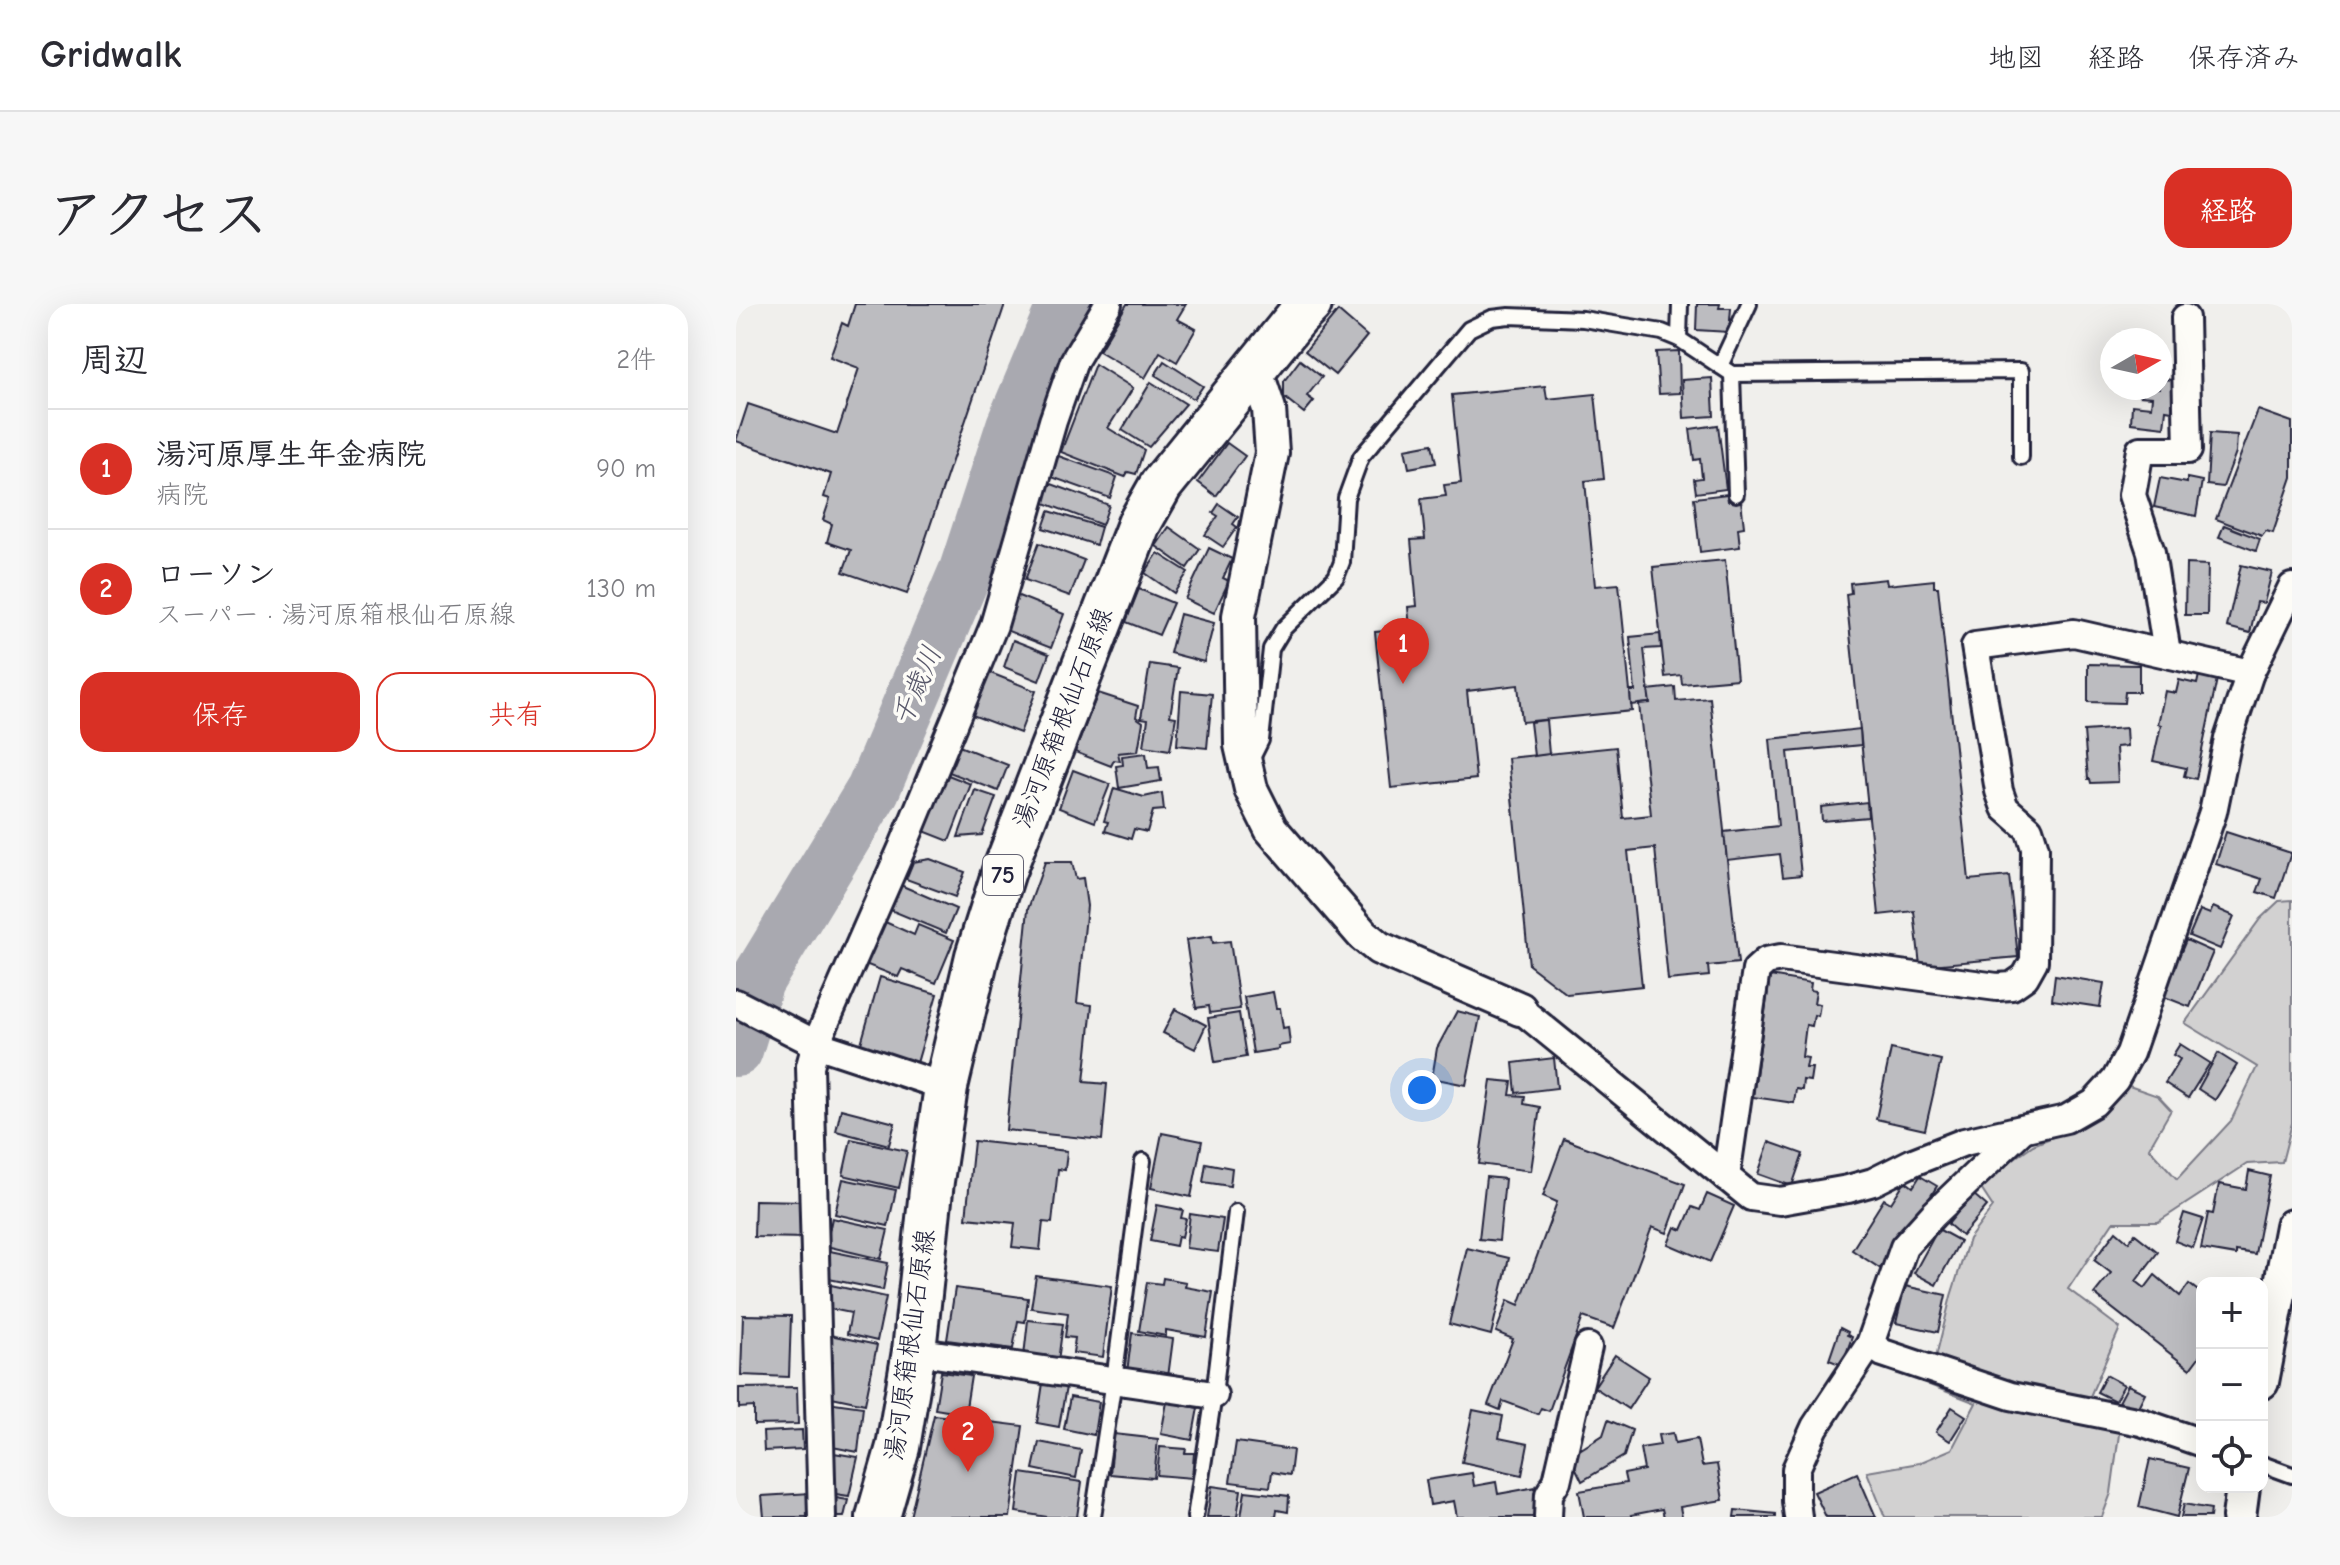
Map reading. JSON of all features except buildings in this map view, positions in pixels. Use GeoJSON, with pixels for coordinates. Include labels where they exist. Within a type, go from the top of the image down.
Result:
{"type":"FeatureCollection","features":[{"type":"Feature","properties":{"kind":"main road","name":"湯河原箱根仙石原線"},"geometry":{"type":"LineString","coordinates":[[878,1517],[898,1447],[914,1351],[932,1181],[946,1087],[977,956],[1004,871],[1139,524],[1161,485],[1256,370],[1295,308]]}},
{"type":"Feature","properties":{"kind":"street"},"geometry":{"type":"LineString","coordinates":[[822,1517],[809,1042],[903,846],[994,625],[1068,376],[1108,304]]}},
{"type":"Feature","properties":{"kind":"street"},"geometry":{"type":"LineString","coordinates":[[2167,653],[2151,552],[2132,495],[2140,450],[2188,450],[2185,318]]}},
{"type":"Feature","properties":{"kind":"street"},"geometry":{"type":"LineString","coordinates":[[1256,370],[1269,409],[1272,453],[1239,616],[1241,745],[1251,789],[1271,829],[1363,935],[1379,948],[1520,1009],[1751,1197],[1780,1201],[1861,1186],[1964,1142],[2066,1119],[2094,1103],[2115,1080],[2130,1053],[2213,812],[2228,739],[2250,673],[2292,587]]}},
{"type":"Feature","properties":{"kind":"street"},"geometry":{"type":"LineString","coordinates":[[1726,1177],[1756,970],[1766,961],[1781,958],[1997,987],[2012,986],[2025,977],[2034,961],[2035,848],[2029,829],[2005,808],[1999,791],[1975,646],[2074,633],[2250,673]]}},
{"type":"Feature","properties":{"kind":"street"},"geometry":{"type":"LineString","coordinates":[[736,1003],[809,1042],[946,1087]]}},
{"type":"Feature","properties":{"kind":"street"},"geometry":{"type":"LineString","coordinates":[[1798,1517],[1796,1469],[1815,1427],[1870,1344],[1904,1247],[2024,1128]]}},
{"type":"Feature","properties":{"kind":"street"},"geometry":{"type":"LineString","coordinates":[[2268,1351],[2292,1226]]}},
{"type":"Feature","properties":{"kind":"street"},"geometry":{"type":"LineString","coordinates":[[1870,1344],[1883,1353],[2011,1396],[2141,1422],[2196,1441]]}},
{"type":"Feature","properties":{"kind":"street"},"geometry":{"type":"LineString","coordinates":[[1548,1517],[1549,1494],[1557,1481],[1588,1347]]}},
{"type":"Feature","properties":{"kind":"street"},"geometry":{"type":"LineString","coordinates":[[914,1351],[1214,1395]]}},
{"type":"Feature","properties":{"kind":"street"},"geometry":{"type":"LineString","coordinates":[[2239,1517],[2242,1493]]}},
{"type":"Feature","properties":{"kind":"lane"},"geometry":{"type":"LineString","coordinates":[[1679,339],[1680,304]]}},
{"type":"Feature","properties":{"kind":"lane"},"geometry":{"type":"LineString","coordinates":[[1736,494],[1726,370],[1749,304]]}},
{"type":"Feature","properties":{"kind":"lane"},"geometry":{"type":"LineString","coordinates":[[1247,769],[1261,740],[1271,649],[1283,629],[1336,577],[1342,562],[1346,498],[1361,457],[1469,329],[1492,318],[1583,319],[1662,332],[1679,339],[1726,370],[2021,371],[2021,457]]}},
{"type":"Feature","properties":{"kind":"lane"},"geometry":{"type":"LineString","coordinates":[[1093,1517],[1143,1161]]}},
{"type":"Feature","properties":{"kind":"lane"},"geometry":{"type":"LineString","coordinates":[[1195,1517],[1214,1395],[1236,1212]]}},
{"type":"Feature","properties":{"kind":"lane"},"geometry":{"type":"LineString","coordinates":[[2268,1466],[2292,1475]]}},
{"type":"Feature","properties":{"kind":"shaded area"},"geometry":{"type":"Polygon","coordinates":[[[2292,900],[2292,1123],[2282,1162],[2247,1164],[2158,1222],[2113,1222],[2068,1289],[2120,1328],[2080,1419],[2120,1427],[2111,1493],[2102,1517],[1885,1517],[1867,1472],[1919,1463],[1952,1449],[1976,1403],[1929,1385],[1969,1239],[1993,1207],[1978,1184],[2033,1145],[2073,1129],[2126,1085],[2158,1096],[2171,1110],[2149,1148],[2177,1179],[2231,1121],[2257,1067],[2185,1023],[2260,919],[2279,901],[2292,900]]]}},
{"type":"Feature","properties":{"kind":"waterway","name":"千歳川"},"geometry":{"type":"LineString","coordinates":[[736,1050],[757,981],[873,790],[966,570],[1013,426],[1064,304]]}},
{"type":"Feature","properties":{"kind":"place","name":"湯河原厚生年金病院"},"geometry":{"type":"Point","coordinates":[1403,684]}},
{"type":"Feature","properties":{"kind":"place","name":"ローソン"},"geometry":{"type":"Point","coordinates":[968,1472]}}]}
